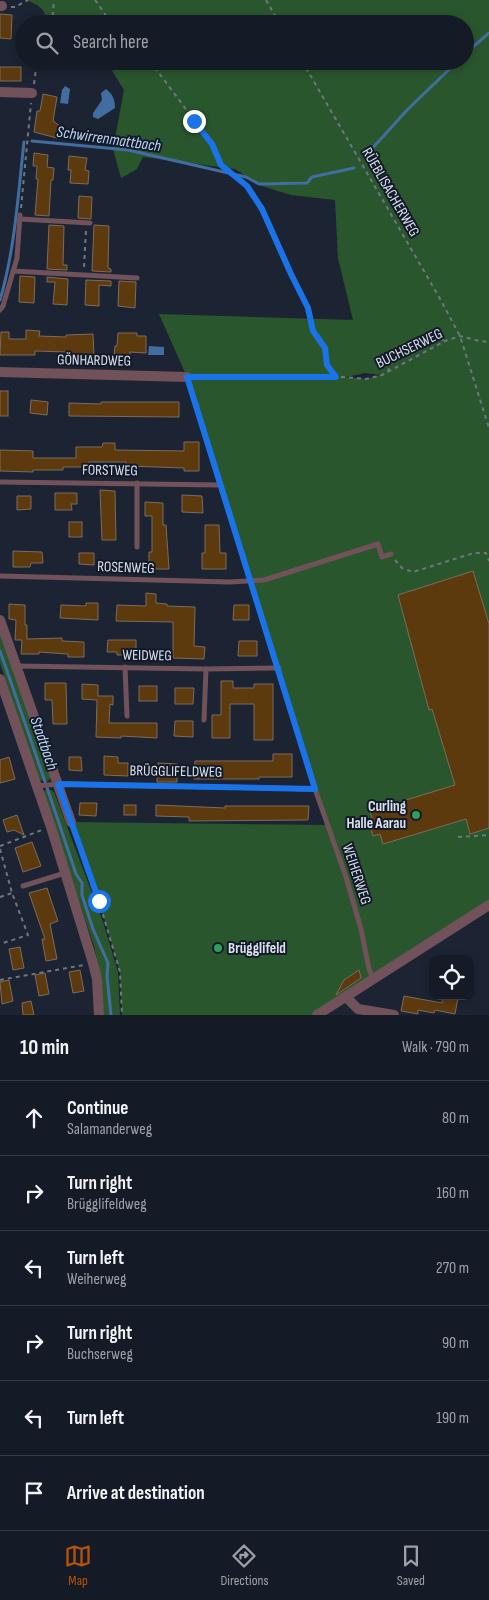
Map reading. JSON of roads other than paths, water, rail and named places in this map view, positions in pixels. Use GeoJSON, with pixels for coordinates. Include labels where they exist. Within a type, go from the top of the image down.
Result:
{"type":"FeatureCollection","features":[{"type":"Feature","properties":{"kind":"street"},"geometry":{"type":"LineString","coordinates":[[0,92],[32,93]]}},
{"type":"Feature","properties":{"kind":"street","name":"GÖNHARDWEG"},"geometry":{"type":"LineString","coordinates":[[0,372],[187,377]]}},
{"type":"Feature","properties":{"kind":"street"},"geometry":{"type":"LineString","coordinates":[[0,620],[55,784],[71,822]]}},
{"type":"Feature","properties":{"kind":"street"},"geometry":{"type":"LineString","coordinates":[[0,679],[39,786],[93,963],[98,980],[99,1015]]}},
{"type":"Feature","properties":{"kind":"street"},"geometry":{"type":"LineString","coordinates":[[317,1015],[489,905]]}},
{"type":"Feature","properties":{"kind":"street"},"geometry":{"type":"LineString","coordinates":[[346,997],[358,1009],[394,1015]]}},
{"type":"Feature","properties":{"kind":"lane"},"geometry":{"type":"LineString","coordinates":[[0,310],[3,306],[17,258],[20,217],[88,222]]}},
{"type":"Feature","properties":{"kind":"lane"},"geometry":{"type":"LineString","coordinates":[[13,271],[137,278]]}},
{"type":"Feature","properties":{"kind":"lane","name":"WEIHERWEG"},"geometry":{"type":"LineString","coordinates":[[187,377],[252,581],[315,789],[354,903],[373,979]]}},
{"type":"Feature","properties":{"kind":"lane","name":"FORSTWEG"},"geometry":{"type":"LineString","coordinates":[[0,482],[220,485]]}},
{"type":"Feature","properties":{"kind":"lane"},"geometry":{"type":"LineString","coordinates":[[137,483],[137,547]]}},
{"type":"Feature","properties":{"kind":"lane","name":"ROSENWEG"},"geometry":{"type":"LineString","coordinates":[[0,576],[252,581],[264,580],[378,544],[382,557],[391,554]]}},
{"type":"Feature","properties":{"kind":"lane","name":"WEIDWEG"},"geometry":{"type":"LineString","coordinates":[[15,666],[206,669],[279,668]]}},
{"type":"Feature","properties":{"kind":"lane"},"geometry":{"type":"LineString","coordinates":[[125,667],[127,716]]}},
{"type":"Feature","properties":{"kind":"lane"},"geometry":{"type":"LineString","coordinates":[[204,720],[206,669]]}},
{"type":"Feature","properties":{"kind":"lane","name":"BRÜGGLIFELDWEG"},"geometry":{"type":"LineString","coordinates":[[39,786],[55,784],[315,789]]}},
{"type":"Feature","properties":{"kind":"lane"},"geometry":{"type":"LineString","coordinates":[[23,886],[66,873]]}},
{"type":"Feature","properties":{"kind":"water"},"geometry":{"type":"Polygon","coordinates":[[[65,86],[70,89],[68,104],[60,103],[62,90],[65,86]]]}},
{"type":"Feature","properties":{"kind":"water"},"geometry":{"type":"Polygon","coordinates":[[[106,89],[113,97],[115,108],[98,119],[93,117],[93,113],[102,100],[101,93],[106,89]]]}},
{"type":"Feature","properties":{"kind":"water"},"geometry":{"type":"Polygon","coordinates":[[[149,346],[164,347],[164,355],[148,355],[149,346]]]}},
{"type":"Feature","properties":{"kind":"waterway","name":"Schwirrenmattbach"},"geometry":{"type":"LineString","coordinates":[[474,46],[489,33]]}},
{"type":"Feature","properties":{"kind":"waterway","name":"Schwirrenmattbach"},"geometry":{"type":"LineString","coordinates":[[369,152],[408,109],[449,70]]}},
{"type":"Feature","properties":{"kind":"waterway","name":"Schwirrenmattbach"},"geometry":{"type":"LineString","coordinates":[[32,141],[128,150],[246,177],[259,184],[307,183],[312,177],[354,168]]}},
{"type":"Feature","properties":{"kind":"waterway","name":"Schwirrenmattbach"},"geometry":{"type":"LineString","coordinates":[[0,300],[13,242],[24,142]]}},
{"type":"Feature","properties":{"kind":"waterway","name":"Stadtbach"},"geometry":{"type":"LineString","coordinates":[[0,651],[76,874],[82,883],[82,895],[93,929],[108,963],[107,976],[111,1015]]}},
{"type":"Feature","properties":{"kind":"place","name":"Curling Halle Aarau"},"geometry":{"type":"Point","coordinates":[416,815]}},
{"type":"Feature","properties":{"kind":"place","name":"Brügglifeld"},"geometry":{"type":"Point","coordinates":[218,948]}}]}
